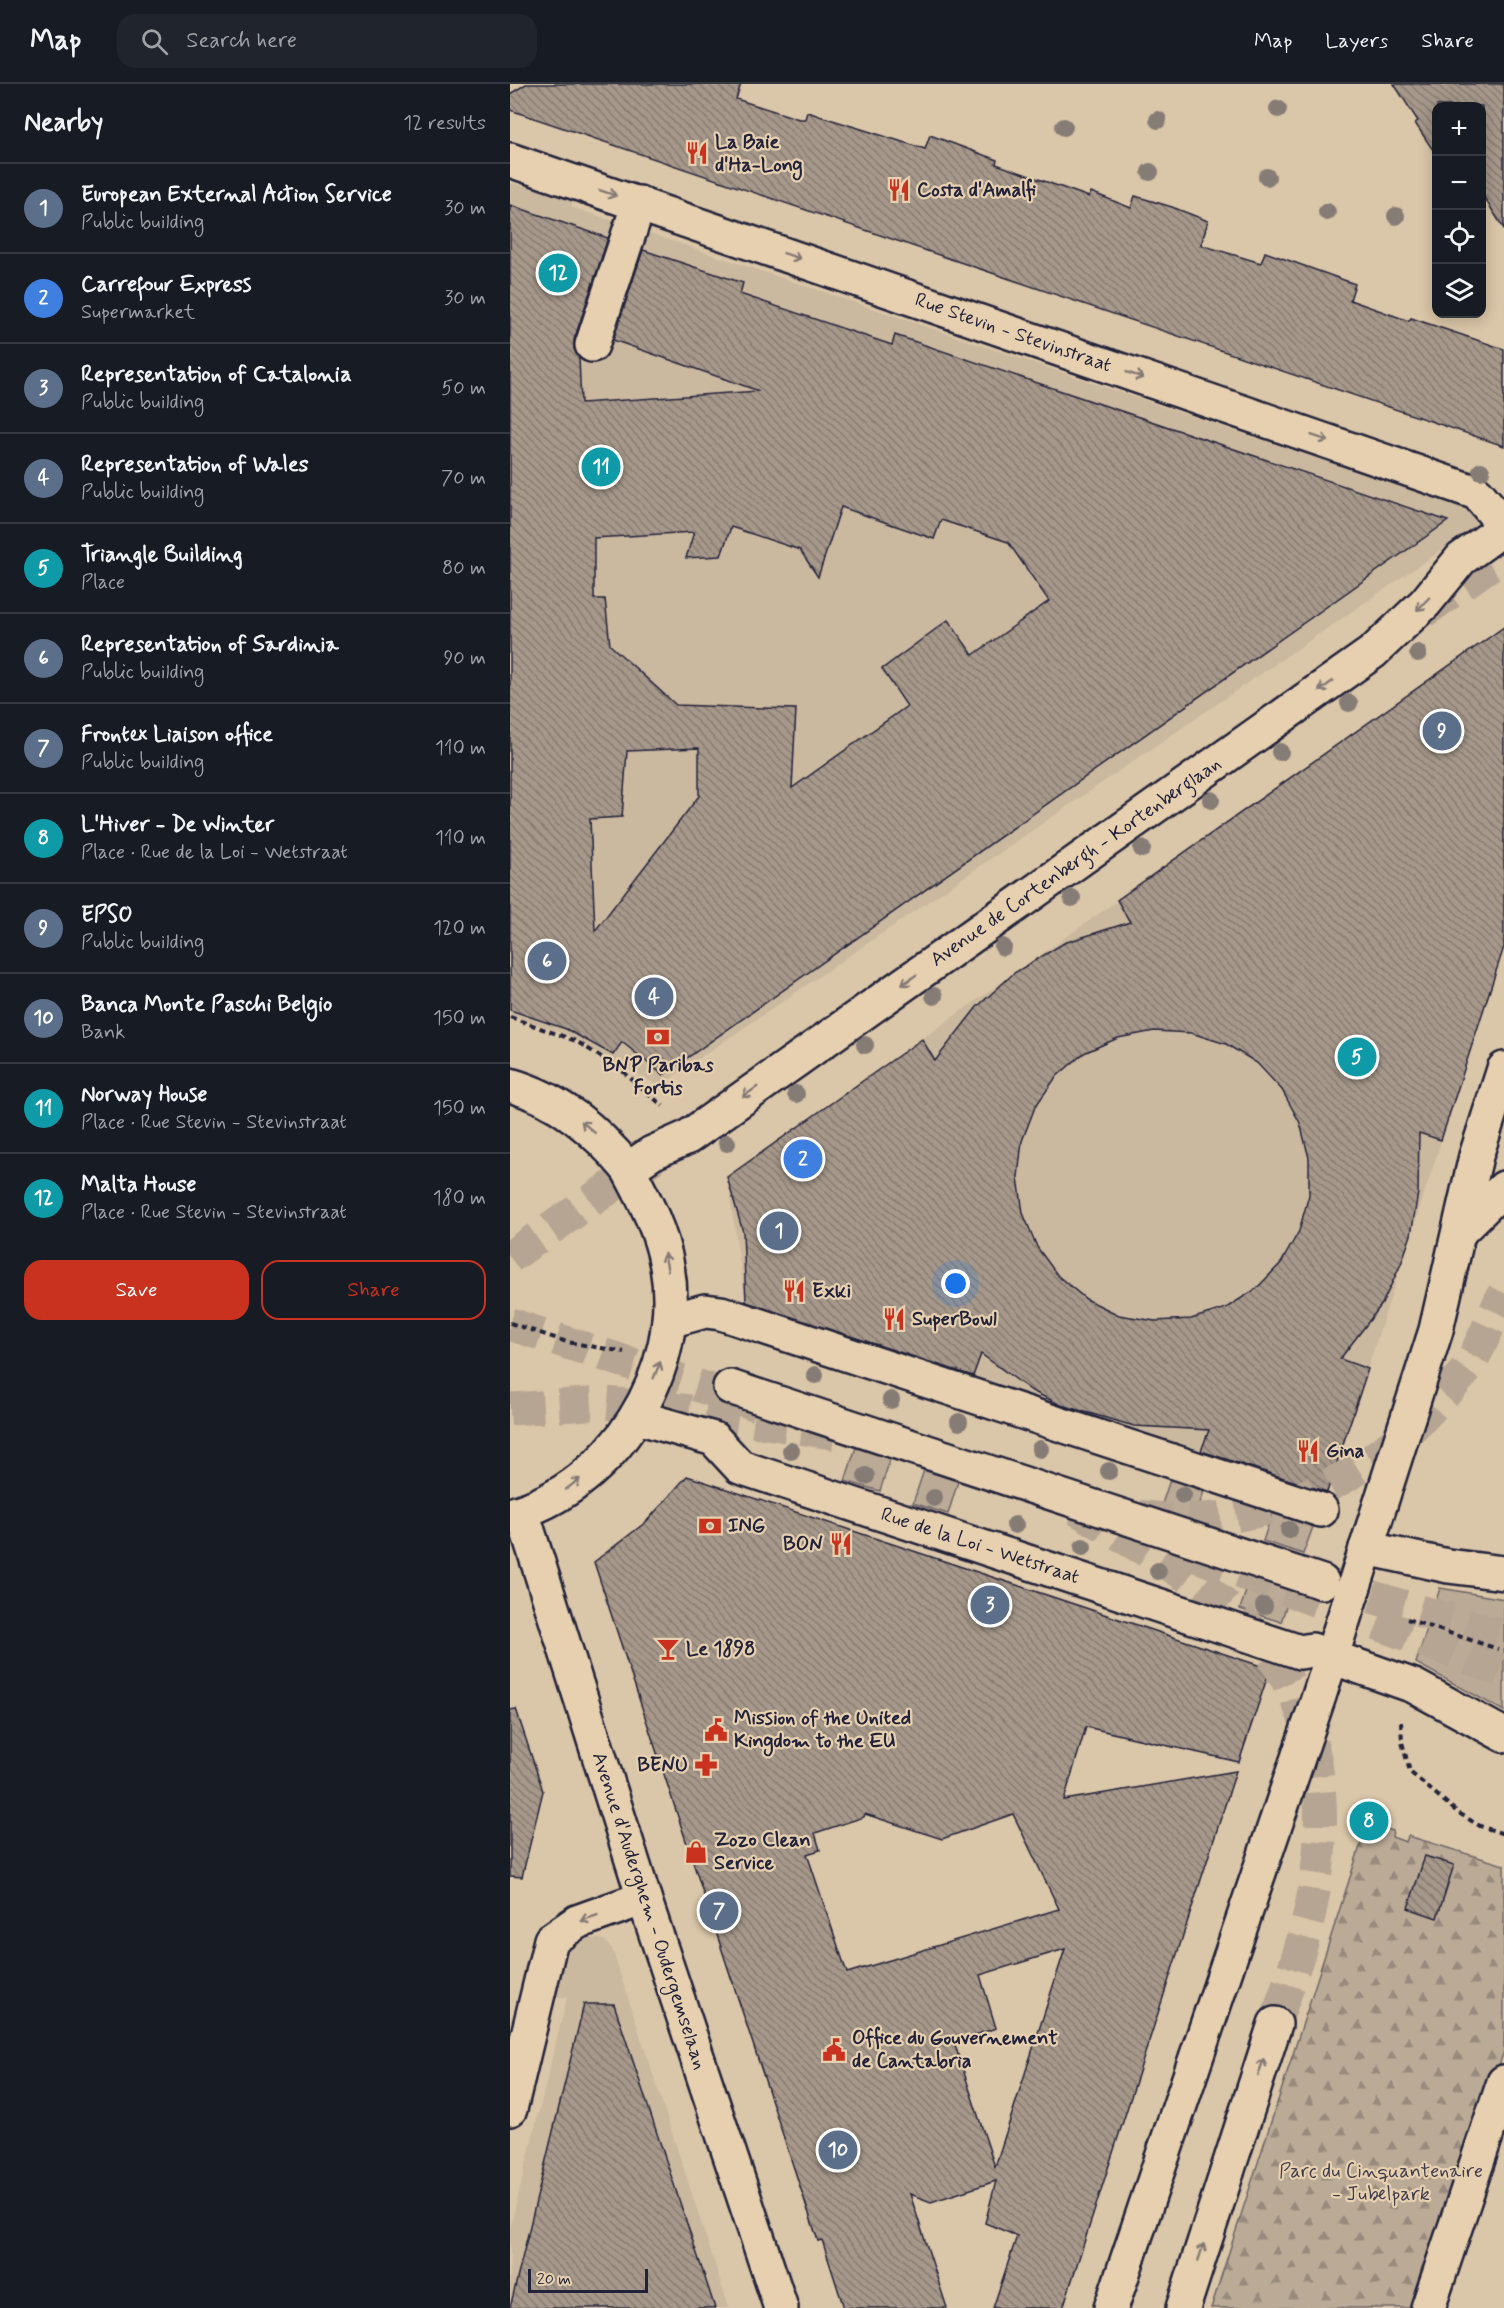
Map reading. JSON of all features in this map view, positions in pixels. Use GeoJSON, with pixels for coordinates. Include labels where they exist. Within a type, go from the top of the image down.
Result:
{"type":"FeatureCollection","features":[{"type":"Feature","properties":{"kind":"main road","name":"Rue Stevin - Stevinstraat"},"geometry":{"type":"LineString","coordinates":[[510,160],[1477,493],[1504,526]]}},
{"type":"Feature","properties":{"kind":"main road"},"geometry":{"type":"LineString","coordinates":[[592,345],[639,203]]}},
{"type":"Feature","properties":{"kind":"main road","name":"Avenue de Cortenbergh - Kortenberglaan"},"geometry":{"type":"LineString","coordinates":[[628,1169],[652,1153],[688,1137],[1373,652],[1425,603],[1461,559],[1504,526]]}},
{"type":"Feature","properties":{"kind":"main road"},"geometry":{"type":"LineString","coordinates":[[1111,2308],[1332,1656],[1436,1330],[1476,1156],[1504,1069]]}},
{"type":"Feature","properties":{"kind":"main road"},"geometry":{"type":"LineString","coordinates":[[510,1085],[554,1102],[582,1121],[607,1143],[628,1169],[654,1216],[668,1267],[669,1321],[661,1363],[637,1417],[606,1457],[567,1489],[516,1513]]}},
{"type":"Feature","properties":{"kind":"main road"},"geometry":{"type":"LineString","coordinates":[[1459,1232],[1504,1188]]}},
{"type":"Feature","properties":{"kind":"main road"},"geometry":{"type":"LineString","coordinates":[[669,1321],[705,1311],[721,1313],[1321,1510]]}},
{"type":"Feature","properties":{"kind":"main road"},"geometry":{"type":"LineString","coordinates":[[730,1386],[1322,1582]]}},
{"type":"Feature","properties":{"kind":"main road","name":"Rue de la Loi - Wetstraat"},"geometry":{"type":"LineString","coordinates":[[637,1417],[714,1439],[740,1467],[1299,1653],[1312,1650],[1414,1686],[1504,1735]]}},
{"type":"Feature","properties":{"kind":"main road","name":"Avenue d'Auderghem - Oudergemselaan"},"geometry":{"type":"LineString","coordinates":[[516,1513],[781,2308]]}},
{"type":"Feature","properties":{"kind":"main road"},"geometry":{"type":"LineString","coordinates":[[1366,1548],[1448,1566],[1504,1573]]}},
{"type":"Feature","properties":{"kind":"main road"},"geometry":{"type":"LineString","coordinates":[[510,2109],[551,1940],[577,1922],[644,1898]]}},
{"type":"Feature","properties":{"kind":"main road"},"geometry":{"type":"LineString","coordinates":[[1183,2308],[1275,2024]]}},
{"type":"Feature","properties":{"kind":"main road"},"geometry":{"type":"LineString","coordinates":[[1428,2308],[1504,2082]]}},
{"type":"Feature","properties":{"kind":"path"},"geometry":{"type":"LineString","coordinates":[[510,1017],[552,1030],[584,1046],[620,1069],[664,1107]]}},
{"type":"Feature","properties":{"kind":"path"},"geometry":{"type":"LineString","coordinates":[[510,1323],[567,1342],[625,1352]]}},
{"type":"Feature","properties":{"kind":"path"},"geometry":{"type":"LineString","coordinates":[[1407,1619],[1498,1649]]}},
{"type":"Feature","properties":{"kind":"path"},"geometry":{"type":"LineString","coordinates":[[1414,1686],[1401,1716],[1402,1742],[1410,1772],[1457,1812],[1480,1826],[1504,1834]]}},
{"type":"Feature","properties":{"kind":"shaded area"},"geometry":{"type":"Polygon","coordinates":[[[510,183],[574,197],[571,207],[1455,505],[1459,496],[1482,516],[1482,527],[1453,556],[1446,547],[659,1086],[563,1033],[510,1015],[510,183]]]}},
{"type":"Feature","properties":{"kind":"shaded area"},"geometry":{"type":"Polygon","coordinates":[[[1504,627],[1504,948],[1327,1493],[746,1303],[727,1177],[1504,627]]]}},
{"type":"Feature","properties":{"kind":"shaded area"},"geometry":{"type":"Polygon","coordinates":[[[586,1937],[604,1940],[612,1949],[729,2308],[510,2308],[510,2229],[567,1998],[556,1996],[570,1947],[577,1940],[586,1937]]]}},
{"type":"Feature","properties":{"kind":"green space"},"geometry":{"type":"Polygon","coordinates":[[[858,1441],[892,1453],[880,1491],[845,1481],[858,1441]]]}},
{"type":"Feature","properties":{"kind":"green space"},"geometry":{"type":"Polygon","coordinates":[[[926,1464],[960,1475],[948,1514],[913,1503],[926,1464]]]}},
{"type":"Feature","properties":{"kind":"green space"},"geometry":{"type":"Polygon","coordinates":[[[1170,1480],[1204,1491],[1191,1530],[1157,1519],[1170,1480]]]}},
{"type":"Feature","properties":{"kind":"green space"},"geometry":{"type":"Polygon","coordinates":[[[1272,1513],[1313,1527],[1303,1554],[1263,1541],[1272,1513]]]}},
{"type":"Feature","properties":{"kind":"green space"},"geometry":{"type":"Polygon","coordinates":[[[1251,1576],[1292,1589],[1281,1622],[1240,1609],[1251,1576]]]}},
{"type":"Feature","properties":{"kind":"green space"},"geometry":{"type":"Polygon","coordinates":[[[1440,1588],[1504,1599],[1504,1711],[1416,1663],[1440,1588]]]}},
{"type":"Feature","properties":{"kind":"green space","name":"Parc du Cinquantenaire - Jubelpark"},"geometry":{"type":"Polygon","coordinates":[[[1375,1825],[1393,1831],[1392,1837],[1406,1842],[1408,1836],[1504,1865],[1504,2051],[1417,2308],[1211,2308],[1365,1831],[1373,1833],[1375,1825]]]}},
{"type":"Feature","properties":{"kind":"building"},"geometry":{"type":"Polygon","coordinates":[[[526,84],[741,84],[736,99],[799,119],[805,119],[807,112],[925,149],[930,135],[997,160],[996,164],[1089,197],[1091,192],[1131,208],[1135,196],[1172,207],[1208,221],[1201,245],[1261,263],[1265,252],[1355,284],[1350,300],[1409,321],[1411,318],[1504,349],[1504,446],[510,110],[510,94],[526,84]]]}},
{"type":"Feature","properties":{"kind":"building"},"geometry":{"type":"Polygon","coordinates":[[[1394,84],[1504,84],[1504,229],[1486,200],[1486,102],[1432,102],[1432,148],[1415,123],[1418,121],[1394,84]]]}},
{"type":"Feature","properties":{"kind":"building"},"geometry":{"type":"Polygon","coordinates":[[[510,205],[608,238],[574,340],[574,349],[579,358],[581,403],[759,391],[613,340],[643,250],[743,283],[740,294],[892,345],[895,335],[1448,521],[663,1075],[622,1042],[613,1055],[566,1029],[510,1010],[510,205]],[[841,507],[818,577],[800,550],[731,527],[721,556],[686,558],[694,532],[594,538],[594,599],[605,599],[610,645],[676,705],[796,709],[792,788],[907,706],[882,669],[948,620],[973,655],[1049,601],[1008,542],[941,520],[934,539],[841,507]],[[699,748],[627,751],[622,817],[590,819],[595,931],[699,796],[699,748]]]}},
{"type":"Feature","properties":{"kind":"building"},"geometry":{"type":"Polygon","coordinates":[[[1504,627],[1504,947],[1441,1140],[1419,1133],[1418,1193],[1411,1235],[1401,1264],[1382,1304],[1340,1359],[1368,1369],[1327,1492],[1201,1451],[1209,1430],[1134,1426],[1061,1405],[1032,1391],[981,1354],[973,1376],[746,1302],[743,1232],[727,1177],[922,1039],[935,1061],[977,1007],[1014,973],[1064,943],[1130,922],[1117,900],[1504,627]],[[1154,1031],[1118,1038],[1084,1053],[1056,1077],[1035,1107],[1022,1141],[1018,1177],[1023,1213],[1037,1247],[1058,1276],[1086,1299],[1119,1315],[1155,1321],[1191,1319],[1226,1308],[1256,1289],[1281,1263],[1299,1231],[1309,1195],[1309,1158],[1300,1123],[1282,1090],[1257,1063],[1226,1044],[1191,1033],[1154,1031]]]}},
{"type":"Feature","properties":{"kind":"building"},"geometry":{"type":"Polygon","coordinates":[[[687,1476],[1270,1669],[1239,1762],[1086,1727],[1064,1800],[1236,1771],[1063,2308],[993,2308],[1017,2236],[985,2223],[996,2181],[931,2202],[910,2194],[947,2308],[844,2308],[822,2240],[818,2241],[594,1562],[646,1522],[687,1476]],[[865,1814],[864,1817],[815,1833],[820,1850],[807,1854],[847,1973],[1059,1909],[1013,1814],[942,1839],[865,1814]],[[1065,1949],[980,1975],[996,2028],[954,2042],[995,2167],[1054,1983],[1065,1949]]]}},
{"type":"Feature","properties":{"kind":"building"},"geometry":{"type":"Polygon","coordinates":[[[516,1709],[543,1791],[522,1877],[510,1876],[510,1710],[516,1709]]]}},
{"type":"Feature","properties":{"kind":"building"},"geometry":{"type":"Polygon","coordinates":[[[1425,1856],[1454,1865],[1437,1918],[1408,1908],[1425,1856]]]}},
{"type":"Feature","properties":{"kind":"building"},"geometry":{"type":"Polygon","coordinates":[[[584,2004],[614,2004],[715,2308],[510,2308],[584,2004]]]}},
{"type":"Feature","properties":{"kind":"tunnel"},"geometry":{"type":"LineString","coordinates":[[1423,612],[1504,555]]}},
{"type":"Feature","properties":{"kind":"tunnel"},"geometry":{"type":"LineString","coordinates":[[510,1257],[654,1157]]}},
{"type":"Feature","properties":{"kind":"tunnel"},"geometry":{"type":"LineString","coordinates":[[1139,1516],[1182,1519],[1223,1517],[1264,1510],[1303,1497],[1340,1480],[1375,1458],[1408,1431],[1461,1376],[1478,1349],[1504,1293]]}},
{"type":"Feature","properties":{"kind":"tunnel"},"geometry":{"type":"LineString","coordinates":[[510,1324],[757,1405]]}},
{"type":"Feature","properties":{"kind":"tunnel"},"geometry":{"type":"LineString","coordinates":[[510,1409],[605,1403],[682,1410],[839,1434]]}},
{"type":"Feature","properties":{"kind":"tunnel"},"geometry":{"type":"LineString","coordinates":[[1077,1509],[1184,1574],[1224,1604],[1266,1648],[1286,1678],[1301,1709],[1312,1742],[1318,1777],[1319,1848],[1308,1921],[1275,2024]]}},
{"type":"Feature","properties":{"kind":"tunnel"},"geometry":{"type":"LineString","coordinates":[[1194,1555],[1504,1671]]}},
{"type":"Feature","properties":{"kind":"tunnel"},"geometry":{"type":"LineString","coordinates":[[1325,1583],[1504,1636]]}},
{"type":"Feature","properties":{"kind":"place","name":"La Baie d'Ha-Long"},"geometry":{"type":"Point","coordinates":[697,153]}},
{"type":"Feature","properties":{"kind":"place","name":"Costa d'Amalfi"},"geometry":{"type":"Point","coordinates":[899,190]}},
{"type":"Feature","properties":{"kind":"place","name":"Malta House"},"geometry":{"type":"Point","coordinates":[558,273]}},
{"type":"Feature","properties":{"kind":"place","name":"Norway House"},"geometry":{"type":"Point","coordinates":[601,467]}},
{"type":"Feature","properties":{"kind":"place","name":"EPSO"},"geometry":{"type":"Point","coordinates":[1442,731]}},
{"type":"Feature","properties":{"kind":"place","name":"Representation of Sardinia"},"geometry":{"type":"Point","coordinates":[547,961]}},
{"type":"Feature","properties":{"kind":"place","name":"Representation of Wales"},"geometry":{"type":"Point","coordinates":[654,997]}},
{"type":"Feature","properties":{"kind":"place","name":"BNP Paribas Fortis"},"geometry":{"type":"Point","coordinates":[658,1037]}},
{"type":"Feature","properties":{"kind":"place","name":"Triangle Building"},"geometry":{"type":"Point","coordinates":[1357,1057]}},
{"type":"Feature","properties":{"kind":"place","name":"Carrefour Express"},"geometry":{"type":"Point","coordinates":[803,1159]}},
{"type":"Feature","properties":{"kind":"place","name":"European External Action Service"},"geometry":{"type":"Point","coordinates":[779,1231]}},
{"type":"Feature","properties":{"kind":"place","name":"Exki"},"geometry":{"type":"Point","coordinates":[794,1291]}},
{"type":"Feature","properties":{"kind":"place","name":"SuperBowl"},"geometry":{"type":"Point","coordinates":[894,1319]}},
{"type":"Feature","properties":{"kind":"place","name":"Gina"},"geometry":{"type":"Point","coordinates":[1308,1451]}},
{"type":"Feature","properties":{"kind":"place","name":"ING"},"geometry":{"type":"Point","coordinates":[710,1526]}},
{"type":"Feature","properties":{"kind":"place","name":"BON"},"geometry":{"type":"Point","coordinates":[841,1544]}},
{"type":"Feature","properties":{"kind":"place","name":"Representation of Catalonia"},"geometry":{"type":"Point","coordinates":[990,1605]}},
{"type":"Feature","properties":{"kind":"place","name":"Le 1898"},"geometry":{"type":"Point","coordinates":[668,1649]}},
{"type":"Feature","properties":{"kind":"place","name":"Mission of the United Kingdom to the EU"},"geometry":{"type":"Point","coordinates":[716,1730]}},
{"type":"Feature","properties":{"kind":"place","name":"BENU"},"geometry":{"type":"Point","coordinates":[706,1765]}},
{"type":"Feature","properties":{"kind":"place","name":"L'Hiver - De Winter"},"geometry":{"type":"Point","coordinates":[1369,1821]}},
{"type":"Feature","properties":{"kind":"place","name":"Zozo Clean Service"},"geometry":{"type":"Point","coordinates":[696,1852]}},
{"type":"Feature","properties":{"kind":"place","name":"Frontex Liaison office"},"geometry":{"type":"Point","coordinates":[719,1911]}},
{"type":"Feature","properties":{"kind":"place","name":"Office du Gouvernement de Cantabria"},"geometry":{"type":"Point","coordinates":[834,2050]}},
{"type":"Feature","properties":{"kind":"place","name":"Banca Monte Paschi Belgio"},"geometry":{"type":"Point","coordinates":[838,2150]}}]}
